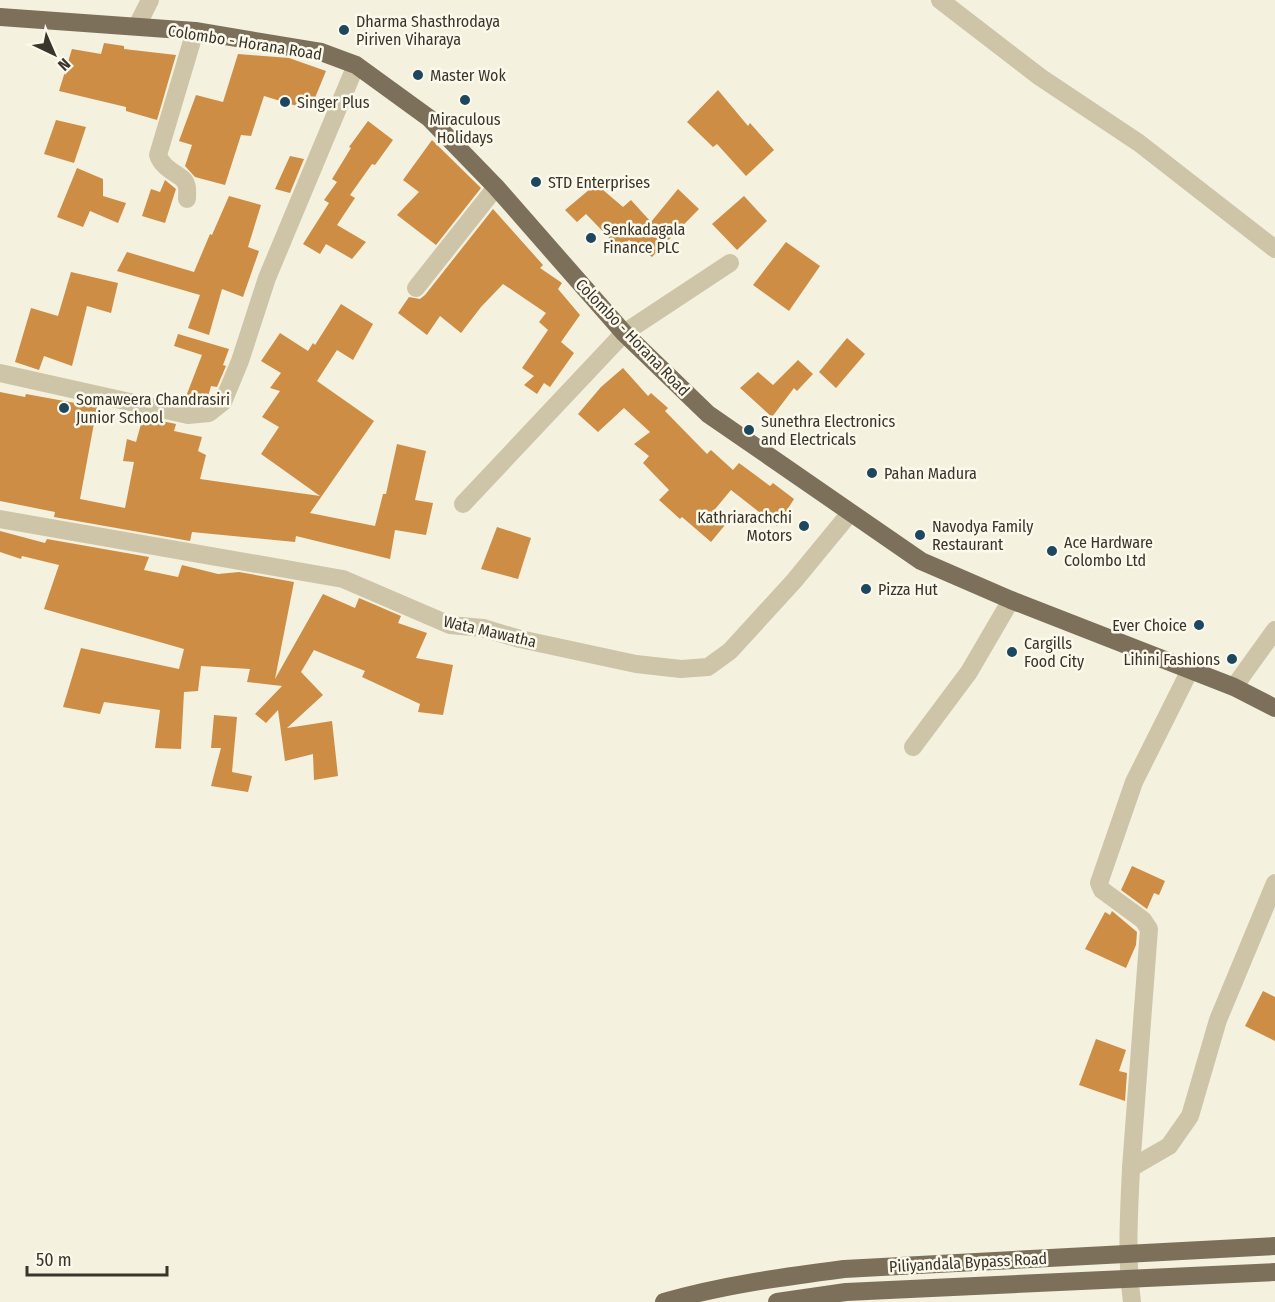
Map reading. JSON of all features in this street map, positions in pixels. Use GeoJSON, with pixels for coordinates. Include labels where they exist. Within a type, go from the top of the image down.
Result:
{"type":"FeatureCollection","features":[{"type":"Feature","properties":{"kind":"main road","name":"Colombo - Horana Road"},"geometry":{"type":"LineString","coordinates":[[0,17],[195,31],[321,52],[356,65],[429,118],[496,187],[624,333],[708,414],[921,561],[1011,600],[1234,687],[1275,708]]}},
{"type":"Feature","properties":{"kind":"main road","name":"Piliyandala Bypass Road"},"geometry":{"type":"LineString","coordinates":[[664,1302],[700,1292],[774,1278],[844,1269],[1275,1246]]}},
{"type":"Feature","properties":{"kind":"main road","name":"Piliyandala Bypass Road"},"geometry":{"type":"LineString","coordinates":[[777,1302],[846,1292],[1275,1272]]}},
{"type":"Feature","properties":{"kind":"street"},"geometry":{"type":"LineString","coordinates":[[137,26],[150,0]]}},
{"type":"Feature","properties":{"kind":"street"},"geometry":{"type":"LineString","coordinates":[[940,0],[1040,76],[1139,143],[1275,249]]}},
{"type":"Feature","properties":{"kind":"street"},"geometry":{"type":"LineString","coordinates":[[187,199],[186,184],[182,178],[165,168],[158,155],[195,31]]}},
{"type":"Feature","properties":{"kind":"street"},"geometry":{"type":"LineString","coordinates":[[0,373],[188,414],[209,413],[223,402],[240,362],[267,278],[356,65]]}},
{"type":"Feature","properties":{"kind":"street"},"geometry":{"type":"LineString","coordinates":[[416,288],[496,187]]}},
{"type":"Feature","properties":{"kind":"street"},"geometry":{"type":"LineString","coordinates":[[463,504],[624,333],[730,263]]}},
{"type":"Feature","properties":{"kind":"street","name":"Wata Mawatha"},"geometry":{"type":"LineString","coordinates":[[0,519],[343,579],[450,625],[483,628],[520,639],[636,664],[681,669],[708,667],[730,651],[794,581],[850,513]]}},
{"type":"Feature","properties":{"kind":"street"},"geometry":{"type":"LineString","coordinates":[[913,747],[969,672],[1011,600]]}},
{"type":"Feature","properties":{"kind":"street"},"geometry":{"type":"LineString","coordinates":[[1234,687],[1275,630]]}},
{"type":"Feature","properties":{"kind":"street"},"geometry":{"type":"LineString","coordinates":[[1132,1302],[1129,1280],[1131,1168],[1149,929],[1143,920],[1102,890],[1099,883],[1134,782],[1190,670]]}},
{"type":"Feature","properties":{"kind":"street"},"geometry":{"type":"LineString","coordinates":[[1131,1168],[1169,1146],[1190,1116],[1218,1020],[1275,883]]}},
{"type":"Feature","properties":{"kind":"building"},"geometry":{"type":"Polygon","coordinates":[[[104,43],[124,46],[124,49],[176,55],[157,120],[126,111],[126,107],[59,91],[72,49],[101,54],[104,43]]]}},
{"type":"Feature","properties":{"kind":"building"},"geometry":{"type":"Polygon","coordinates":[[[238,54],[289,58],[326,71],[310,110],[264,96],[251,136],[241,135],[225,185],[195,177],[185,166],[192,145],[179,141],[196,95],[223,102],[238,54]]]}},
{"type":"Feature","properties":{"kind":"building"},"geometry":{"type":"Polygon","coordinates":[[[718,90],[748,126],[750,123],[774,150],[746,176],[717,144],[713,147],[687,122],[718,90]]]}},
{"type":"Feature","properties":{"kind":"building"},"geometry":{"type":"Polygon","coordinates":[[[56,120],[86,127],[74,163],[44,154],[56,120]]]}},
{"type":"Feature","properties":{"kind":"building"},"geometry":{"type":"Polygon","coordinates":[[[368,121],[393,140],[350,195],[355,198],[337,225],[366,242],[352,259],[326,244],[320,254],[303,244],[329,203],[324,200],[337,182],[332,179],[351,148],[349,147],[368,121]]]}},
{"type":"Feature","properties":{"kind":"building"},"geometry":{"type":"Polygon","coordinates":[[[432,140],[481,188],[436,245],[397,215],[419,192],[403,180],[432,140]]]}},
{"type":"Feature","properties":{"kind":"building"},"geometry":{"type":"Polygon","coordinates":[[[290,156],[304,159],[290,193],[275,189],[290,156]]]}},
{"type":"Feature","properties":{"kind":"building"},"geometry":{"type":"Polygon","coordinates":[[[77,168],[103,179],[103,196],[126,203],[118,223],[90,211],[83,227],[57,217],[77,168]]]}},
{"type":"Feature","properties":{"kind":"building"},"geometry":{"type":"Polygon","coordinates":[[[165,180],[176,189],[165,223],[142,216],[151,189],[160,192],[165,180]]]}},
{"type":"Feature","properties":{"kind":"building"},"geometry":{"type":"Polygon","coordinates":[[[596,184],[623,207],[631,200],[651,222],[678,189],[699,209],[652,257],[629,240],[620,249],[586,214],[577,222],[565,210],[596,184]]]}},
{"type":"Feature","properties":{"kind":"building"},"geometry":{"type":"Polygon","coordinates":[[[229,196],[261,205],[248,247],[259,251],[243,297],[222,289],[209,335],[188,328],[200,295],[117,271],[127,252],[194,272],[229,196]]]}},
{"type":"Feature","properties":{"kind":"building"},"geometry":{"type":"Polygon","coordinates":[[[744,196],[767,221],[737,250],[712,224],[744,196]]]}},
{"type":"Feature","properties":{"kind":"building"},"geometry":{"type":"Polygon","coordinates":[[[493,209],[543,265],[540,268],[562,283],[558,289],[580,315],[561,342],[574,353],[550,387],[544,383],[537,394],[524,385],[534,376],[522,368],[548,330],[539,322],[546,313],[503,284],[461,333],[440,316],[427,335],[398,313],[409,297],[420,299],[425,295],[493,209]]]}},
{"type":"Feature","properties":{"kind":"building"},"geometry":{"type":"Polygon","coordinates":[[[786,242],[820,266],[789,311],[753,285],[786,242]]]}},
{"type":"Feature","properties":{"kind":"building"},"geometry":{"type":"Polygon","coordinates":[[[71,272],[118,283],[111,313],[87,306],[72,366],[44,356],[39,370],[15,362],[31,308],[58,316],[71,272]]]}},
{"type":"Feature","properties":{"kind":"building"},"geometry":{"type":"Polygon","coordinates":[[[341,304],[373,324],[353,360],[337,350],[317,381],[374,421],[310,513],[375,526],[383,494],[386,494],[397,444],[426,451],[415,500],[433,503],[426,535],[395,530],[390,559],[296,536],[295,542],[192,532],[190,541],[54,517],[55,512],[0,501],[0,392],[25,397],[26,394],[97,407],[80,499],[125,508],[134,462],[123,461],[127,439],[136,442],[143,417],[176,424],[174,431],[202,437],[198,451],[206,455],[200,479],[320,496],[261,454],[279,427],[262,417],[280,391],[270,388],[281,373],[261,361],[280,333],[308,351],[313,343],[315,345],[341,304]]]}},
{"type":"Feature","properties":{"kind":"building"},"geometry":{"type":"Polygon","coordinates":[[[178,334],[229,349],[223,365],[226,366],[217,387],[211,386],[205,402],[185,399],[202,355],[174,346],[178,334]]]}},
{"type":"Feature","properties":{"kind":"building"},"geometry":{"type":"Polygon","coordinates":[[[847,338],[865,354],[836,388],[819,372],[847,338]]]}},
{"type":"Feature","properties":{"kind":"building"},"geometry":{"type":"Polygon","coordinates":[[[798,360],[813,374],[797,391],[794,388],[772,417],[740,388],[758,372],[773,385],[798,360]]]}},
{"type":"Feature","properties":{"kind":"building"},"geometry":{"type":"Polygon","coordinates":[[[623,368],[648,396],[651,393],[668,408],[665,411],[707,454],[711,450],[733,470],[739,463],[770,486],[773,483],[794,499],[777,526],[731,490],[711,514],[725,525],[711,542],[659,500],[669,490],[643,463],[649,456],[634,444],[650,432],[624,408],[598,432],[578,414],[601,387],[623,368]]]}},
{"type":"Feature","properties":{"kind":"building"},"geometry":{"type":"Polygon","coordinates":[[[497,527],[531,538],[518,579],[481,569],[497,527]]]}},
{"type":"Feature","properties":{"kind":"building"},"geometry":{"type":"Polygon","coordinates":[[[0,531],[45,543],[47,539],[149,557],[144,570],[178,577],[182,565],[218,574],[239,572],[294,582],[275,679],[323,594],[355,608],[359,598],[401,616],[398,623],[427,633],[416,658],[453,665],[443,715],[418,712],[420,704],[362,677],[365,671],[314,650],[301,672],[323,695],[287,728],[332,721],[338,776],[314,780],[313,754],[285,761],[278,710],[266,723],[255,714],[282,686],[247,682],[250,669],[201,666],[198,691],[184,692],[181,749],[155,748],[160,710],[104,702],[100,714],[63,707],[81,648],[179,669],[184,649],[44,609],[59,565],[22,556],[21,559],[0,552],[0,531]]]}},
{"type":"Feature","properties":{"kind":"building"},"geometry":{"type":"Polygon","coordinates":[[[214,715],[237,717],[232,772],[252,776],[248,792],[211,786],[221,748],[211,748],[214,715]]]}},
{"type":"Feature","properties":{"kind":"building"},"geometry":{"type":"Polygon","coordinates":[[[1132,866],[1165,881],[1159,895],[1154,893],[1147,909],[1121,890],[1132,866]]]}},
{"type":"Feature","properties":{"kind":"building"},"geometry":{"type":"Polygon","coordinates":[[[1112,911],[1137,932],[1136,945],[1126,968],[1085,949],[1105,912],[1110,915],[1112,911]]]}},
{"type":"Feature","properties":{"kind":"building"},"geometry":{"type":"Polygon","coordinates":[[[1263,991],[1275,997],[1275,1041],[1245,1026],[1263,991]]]}},
{"type":"Feature","properties":{"kind":"building"},"geometry":{"type":"Polygon","coordinates":[[[1096,1039],[1126,1050],[1119,1071],[1127,1073],[1125,1101],[1079,1085],[1096,1039]]]}},
{"type":"Feature","properties":{"kind":"place","name":"Dharma Shasthrodaya Piriven Viharaya"},"geometry":{"type":"Point","coordinates":[344,30]}},
{"type":"Feature","properties":{"kind":"place","name":"Master Wok"},"geometry":{"type":"Point","coordinates":[418,75]}},
{"type":"Feature","properties":{"kind":"place","name":"Miraculous Holidays"},"geometry":{"type":"Point","coordinates":[465,100]}},
{"type":"Feature","properties":{"kind":"place","name":"Singer Plus"},"geometry":{"type":"Point","coordinates":[285,102]}},
{"type":"Feature","properties":{"kind":"place","name":"STD Enterprises"},"geometry":{"type":"Point","coordinates":[536,182]}},
{"type":"Feature","properties":{"kind":"place","name":"Senkadagala Finance PLC"},"geometry":{"type":"Point","coordinates":[591,238]}},
{"type":"Feature","properties":{"kind":"place","name":"Somaweera Chandrasiri Junior School"},"geometry":{"type":"Point","coordinates":[64,408]}},
{"type":"Feature","properties":{"kind":"place","name":"Sunethra Electronics and Electricals"},"geometry":{"type":"Point","coordinates":[749,430]}},
{"type":"Feature","properties":{"kind":"place","name":"Pahan Madura"},"geometry":{"type":"Point","coordinates":[872,473]}},
{"type":"Feature","properties":{"kind":"place","name":"Kathriarachchi Motors"},"geometry":{"type":"Point","coordinates":[804,526]}},
{"type":"Feature","properties":{"kind":"place","name":"Navodya Family Restaurant"},"geometry":{"type":"Point","coordinates":[920,535]}},
{"type":"Feature","properties":{"kind":"place","name":"Ace Hardware Colombo Ltd"},"geometry":{"type":"Point","coordinates":[1052,551]}},
{"type":"Feature","properties":{"kind":"place","name":"Pizza Hut"},"geometry":{"type":"Point","coordinates":[866,589]}},
{"type":"Feature","properties":{"kind":"place","name":"Ever Choice"},"geometry":{"type":"Point","coordinates":[1199,625]}},
{"type":"Feature","properties":{"kind":"place","name":"Cargills Food City"},"geometry":{"type":"Point","coordinates":[1012,652]}},
{"type":"Feature","properties":{"kind":"place","name":"Lihini Fashions"},"geometry":{"type":"Point","coordinates":[1232,659]}}]}
